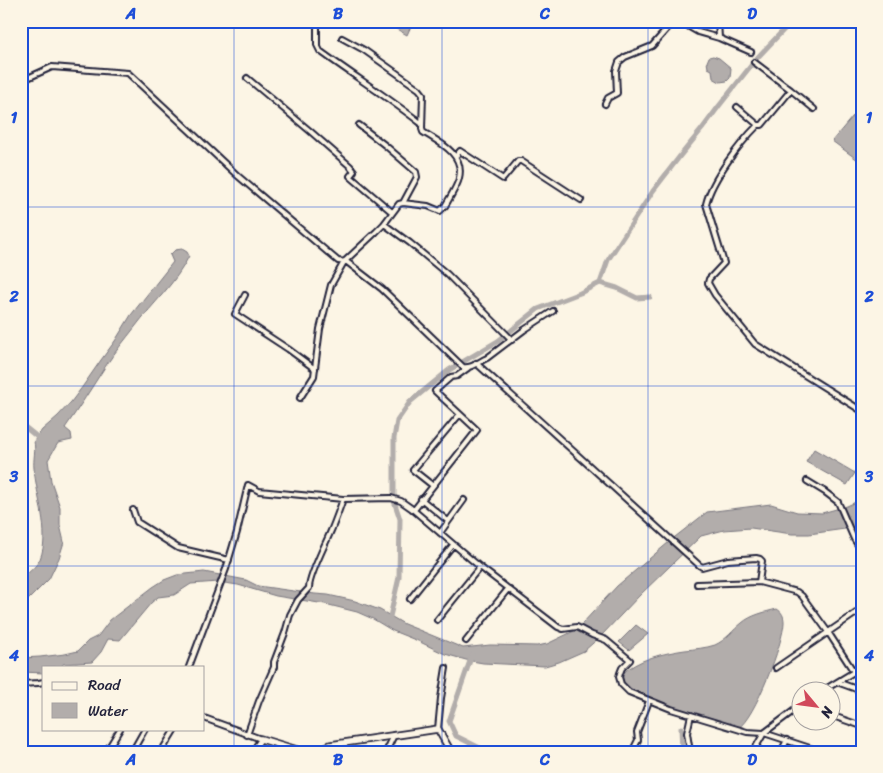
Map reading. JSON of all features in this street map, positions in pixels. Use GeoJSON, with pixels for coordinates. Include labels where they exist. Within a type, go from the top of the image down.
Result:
{"type":"FeatureCollection","features":[{"type":"Feature","properties":{"kind":"street"},"geometry":{"type":"LineString","coordinates":[[317,21],[317,45],[320,51],[422,124]]}},
{"type":"Feature","properties":{"kind":"street"},"geometry":{"type":"LineString","coordinates":[[605,104],[608,98],[617,93],[616,71],[620,62],[625,57],[652,46],[674,21]]}},
{"type":"Feature","properties":{"kind":"street"},"geometry":{"type":"LineString","coordinates":[[679,21],[698,32],[719,38],[751,52]]}},
{"type":"Feature","properties":{"kind":"street"},"geometry":{"type":"LineString","coordinates":[[718,21],[719,38]]}},
{"type":"Feature","properties":{"kind":"street"},"geometry":{"type":"LineString","coordinates":[[300,398],[314,376],[320,329],[331,285],[344,262],[384,224],[399,204],[428,206],[440,211],[445,206],[460,178],[456,156],[423,132],[424,94],[420,89],[364,50],[342,38]]}},
{"type":"Feature","properties":{"kind":"street"},"geometry":{"type":"LineString","coordinates":[[754,62],[814,109]]}},
{"type":"Feature","properties":{"kind":"street"},"geometry":{"type":"LineString","coordinates":[[21,81],[52,67],[128,73],[238,176],[338,260],[346,262],[382,289],[465,368]]}},
{"type":"Feature","properties":{"kind":"street"},"geometry":{"type":"LineString","coordinates":[[247,78],[350,166],[354,171],[350,176],[351,178],[392,212]]}},
{"type":"Feature","properties":{"kind":"street"},"geometry":{"type":"LineString","coordinates":[[792,90],[762,125],[758,125],[727,163],[708,198],[706,204],[724,263],[709,279],[708,283],[715,295],[755,344],[862,411]]}},
{"type":"Feature","properties":{"kind":"street"},"geometry":{"type":"LineString","coordinates":[[737,107],[758,125]]}},
{"type":"Feature","properties":{"kind":"street"},"geometry":{"type":"LineString","coordinates":[[359,125],[416,172],[416,177],[403,203]]}},
{"type":"Feature","properties":{"kind":"street"},"geometry":{"type":"LineString","coordinates":[[456,156],[460,151],[503,179],[518,161],[521,161],[581,200]]}},
{"type":"Feature","properties":{"kind":"street"},"geometry":{"type":"LineString","coordinates":[[384,224],[447,274],[512,340]]}},
{"type":"Feature","properties":{"kind":"street"},"geometry":{"type":"LineString","coordinates":[[245,294],[235,314],[315,369]]}},
{"type":"Feature","properties":{"kind":"street"},"geometry":{"type":"LineString","coordinates":[[414,510],[477,430],[435,391],[451,377],[458,376],[465,368],[488,358],[524,330],[553,311]]}},
{"type":"Feature","properties":{"kind":"street"},"geometry":{"type":"LineString","coordinates":[[476,363],[699,565],[728,560],[760,559],[762,561],[759,582]]}},
{"type":"Feature","properties":{"kind":"street"},"geometry":{"type":"LineString","coordinates":[[432,485],[414,470],[460,414]]}},
{"type":"Feature","properties":{"kind":"street"},"geometry":{"type":"LineString","coordinates":[[807,481],[830,496],[840,506],[862,551]]}},
{"type":"Feature","properties":{"kind":"street"},"geometry":{"type":"LineString","coordinates":[[189,666],[226,569],[248,485],[259,490],[343,499],[390,498],[401,501],[414,510],[453,545],[558,628],[577,627],[606,640],[630,660],[620,673],[620,684],[629,692],[671,709],[747,732],[764,732],[822,752]]}},
{"type":"Feature","properties":{"kind":"street"},"geometry":{"type":"LineString","coordinates":[[247,735],[274,667],[290,615],[298,600],[309,588],[312,574],[343,499]]}},
{"type":"Feature","properties":{"kind":"street"},"geometry":{"type":"LineString","coordinates":[[421,499],[448,521]]}},
{"type":"Feature","properties":{"kind":"street"},"geometry":{"type":"LineString","coordinates":[[440,533],[464,500]]}},
{"type":"Feature","properties":{"kind":"street"},"geometry":{"type":"LineString","coordinates":[[133,510],[137,522],[178,548],[228,560]]}},
{"type":"Feature","properties":{"kind":"street"},"geometry":{"type":"LineString","coordinates":[[410,599],[453,545]]}},
{"type":"Feature","properties":{"kind":"street"},"geometry":{"type":"LineString","coordinates":[[437,620],[480,567]]}},
{"type":"Feature","properties":{"kind":"street"},"geometry":{"type":"LineString","coordinates":[[697,584],[759,582],[797,592],[828,632],[854,672]]}},
{"type":"Feature","properties":{"kind":"street"},"geometry":{"type":"LineString","coordinates":[[466,641],[508,589]]}},
{"type":"Feature","properties":{"kind":"street"},"geometry":{"type":"LineString","coordinates":[[776,668],[862,609]]}},
{"type":"Feature","properties":{"kind":"street"},"geometry":{"type":"LineString","coordinates":[[840,680],[862,667]]}},
{"type":"Feature","properties":{"kind":"street"},"geometry":{"type":"LineString","coordinates":[[446,668],[438,729],[451,752]]}},
{"type":"Feature","properties":{"kind":"street"},"geometry":{"type":"LineString","coordinates":[[21,684],[42,682]]}},
{"type":"Feature","properties":{"kind":"street"},"geometry":{"type":"LineString","coordinates":[[840,683],[862,691]]}},
{"type":"Feature","properties":{"kind":"street"},"geometry":{"type":"LineString","coordinates":[[632,752],[638,740],[637,732],[649,701]]}},
{"type":"Feature","properties":{"kind":"street"},"geometry":{"type":"LineString","coordinates":[[753,752],[764,732],[790,713]]}},
{"type":"Feature","properties":{"kind":"street"},"geometry":{"type":"LineString","coordinates":[[690,752],[687,733],[691,715]]}},
{"type":"Feature","properties":{"kind":"street"},"geometry":{"type":"LineString","coordinates":[[205,718],[247,735],[304,752]]}},
{"type":"Feature","properties":{"kind":"street"},"geometry":{"type":"LineString","coordinates":[[840,718],[862,726]]}},
{"type":"Feature","properties":{"kind":"street"},"geometry":{"type":"LineString","coordinates":[[316,752],[330,745],[394,734],[438,729]]}},
{"type":"Feature","properties":{"kind":"street"},"geometry":{"type":"LineString","coordinates":[[106,752],[119,730]]}},
{"type":"Feature","properties":{"kind":"street"},"geometry":{"type":"LineString","coordinates":[[132,752],[144,730]]}},
{"type":"Feature","properties":{"kind":"street"},"geometry":{"type":"LineString","coordinates":[[161,752],[174,730]]}},
{"type":"Feature","properties":{"kind":"street"},"geometry":{"type":"LineString","coordinates":[[386,752],[394,734]]}},
{"type":"Feature","properties":{"kind":"street"},"geometry":{"type":"LineString","coordinates":[[252,752],[260,739]]}},
{"type":"Feature","properties":{"kind":"street"},"geometry":{"type":"LineString","coordinates":[[780,752],[787,740]]}},
{"type":"Feature","properties":{"kind":"street"},"geometry":{"type":"LineString","coordinates":[[327,752],[330,745]]}},
{"type":"Feature","properties":{"kind":"water"},"geometry":{"type":"Polygon","coordinates":[[[379,21],[416,21],[415,25],[412,24],[407,35],[379,21]]]}},
{"type":"Feature","properties":{"kind":"water"},"geometry":{"type":"Polygon","coordinates":[[[709,57],[719,58],[731,68],[730,78],[727,81],[720,82],[713,78],[712,70],[708,68],[707,62],[709,57]]]}},
{"type":"Feature","properties":{"kind":"water"},"geometry":{"type":"Polygon","coordinates":[[[853,116],[862,123],[862,163],[832,141],[853,116]]]}},
{"type":"Feature","properties":{"kind":"water"},"geometry":{"type":"Polygon","coordinates":[[[182,249],[189,256],[184,266],[112,357],[65,428],[71,433],[72,440],[58,443],[48,460],[51,481],[60,507],[60,525],[64,542],[49,579],[21,607],[21,579],[40,559],[44,537],[42,514],[35,479],[34,441],[42,430],[71,402],[83,386],[131,315],[173,262],[170,255],[175,250],[182,249]]]}},
{"type":"Feature","properties":{"kind":"water"},"geometry":{"type":"Polygon","coordinates":[[[814,449],[855,473],[847,485],[806,462],[814,449]]]}},
{"type":"Feature","properties":{"kind":"water"},"geometry":{"type":"Polygon","coordinates":[[[862,499],[862,524],[852,528],[809,534],[792,534],[751,528],[724,530],[701,536],[584,651],[545,666],[483,663],[466,660],[445,654],[393,631],[357,612],[218,582],[191,584],[174,595],[158,597],[120,640],[108,639],[101,652],[92,662],[63,664],[62,666],[42,666],[42,673],[21,672],[21,658],[78,651],[88,641],[98,636],[110,620],[164,580],[177,575],[204,572],[246,580],[258,586],[328,595],[355,601],[380,610],[404,624],[463,648],[490,645],[537,646],[547,644],[574,631],[617,586],[707,512],[771,504],[797,512],[822,513],[847,506],[862,499]]]}},
{"type":"Feature","properties":{"kind":"water"},"geometry":{"type":"Polygon","coordinates":[[[777,609],[784,620],[783,632],[774,662],[752,711],[745,722],[738,728],[669,707],[632,692],[622,684],[621,675],[627,669],[643,661],[668,653],[715,645],[746,620],[758,614],[777,609]]]}},
{"type":"Feature","properties":{"kind":"water"},"geometry":{"type":"Polygon","coordinates":[[[636,625],[648,634],[629,650],[619,642],[636,625]]]}},
{"type":"Feature","properties":{"kind":"waterway"},"geometry":{"type":"LineString","coordinates":[[389,621],[399,577],[400,519],[394,501],[394,438],[397,421],[410,402],[449,370],[498,341],[538,309],[600,283],[608,260],[653,191],[757,58],[792,21]]}},
{"type":"Feature","properties":{"kind":"waterway"},"geometry":{"type":"LineString","coordinates":[[600,283],[617,288],[637,298],[650,297]]}},
{"type":"Feature","properties":{"kind":"waterway"},"geometry":{"type":"LineString","coordinates":[[21,424],[42,443]]}},
{"type":"Feature","properties":{"kind":"waterway"},"geometry":{"type":"LineString","coordinates":[[472,655],[449,721],[456,736],[488,752]]}},
{"type":"Feature","properties":{"kind":"waterway"},"geometry":{"type":"LineString","coordinates":[[681,728],[682,752]]}}]}
